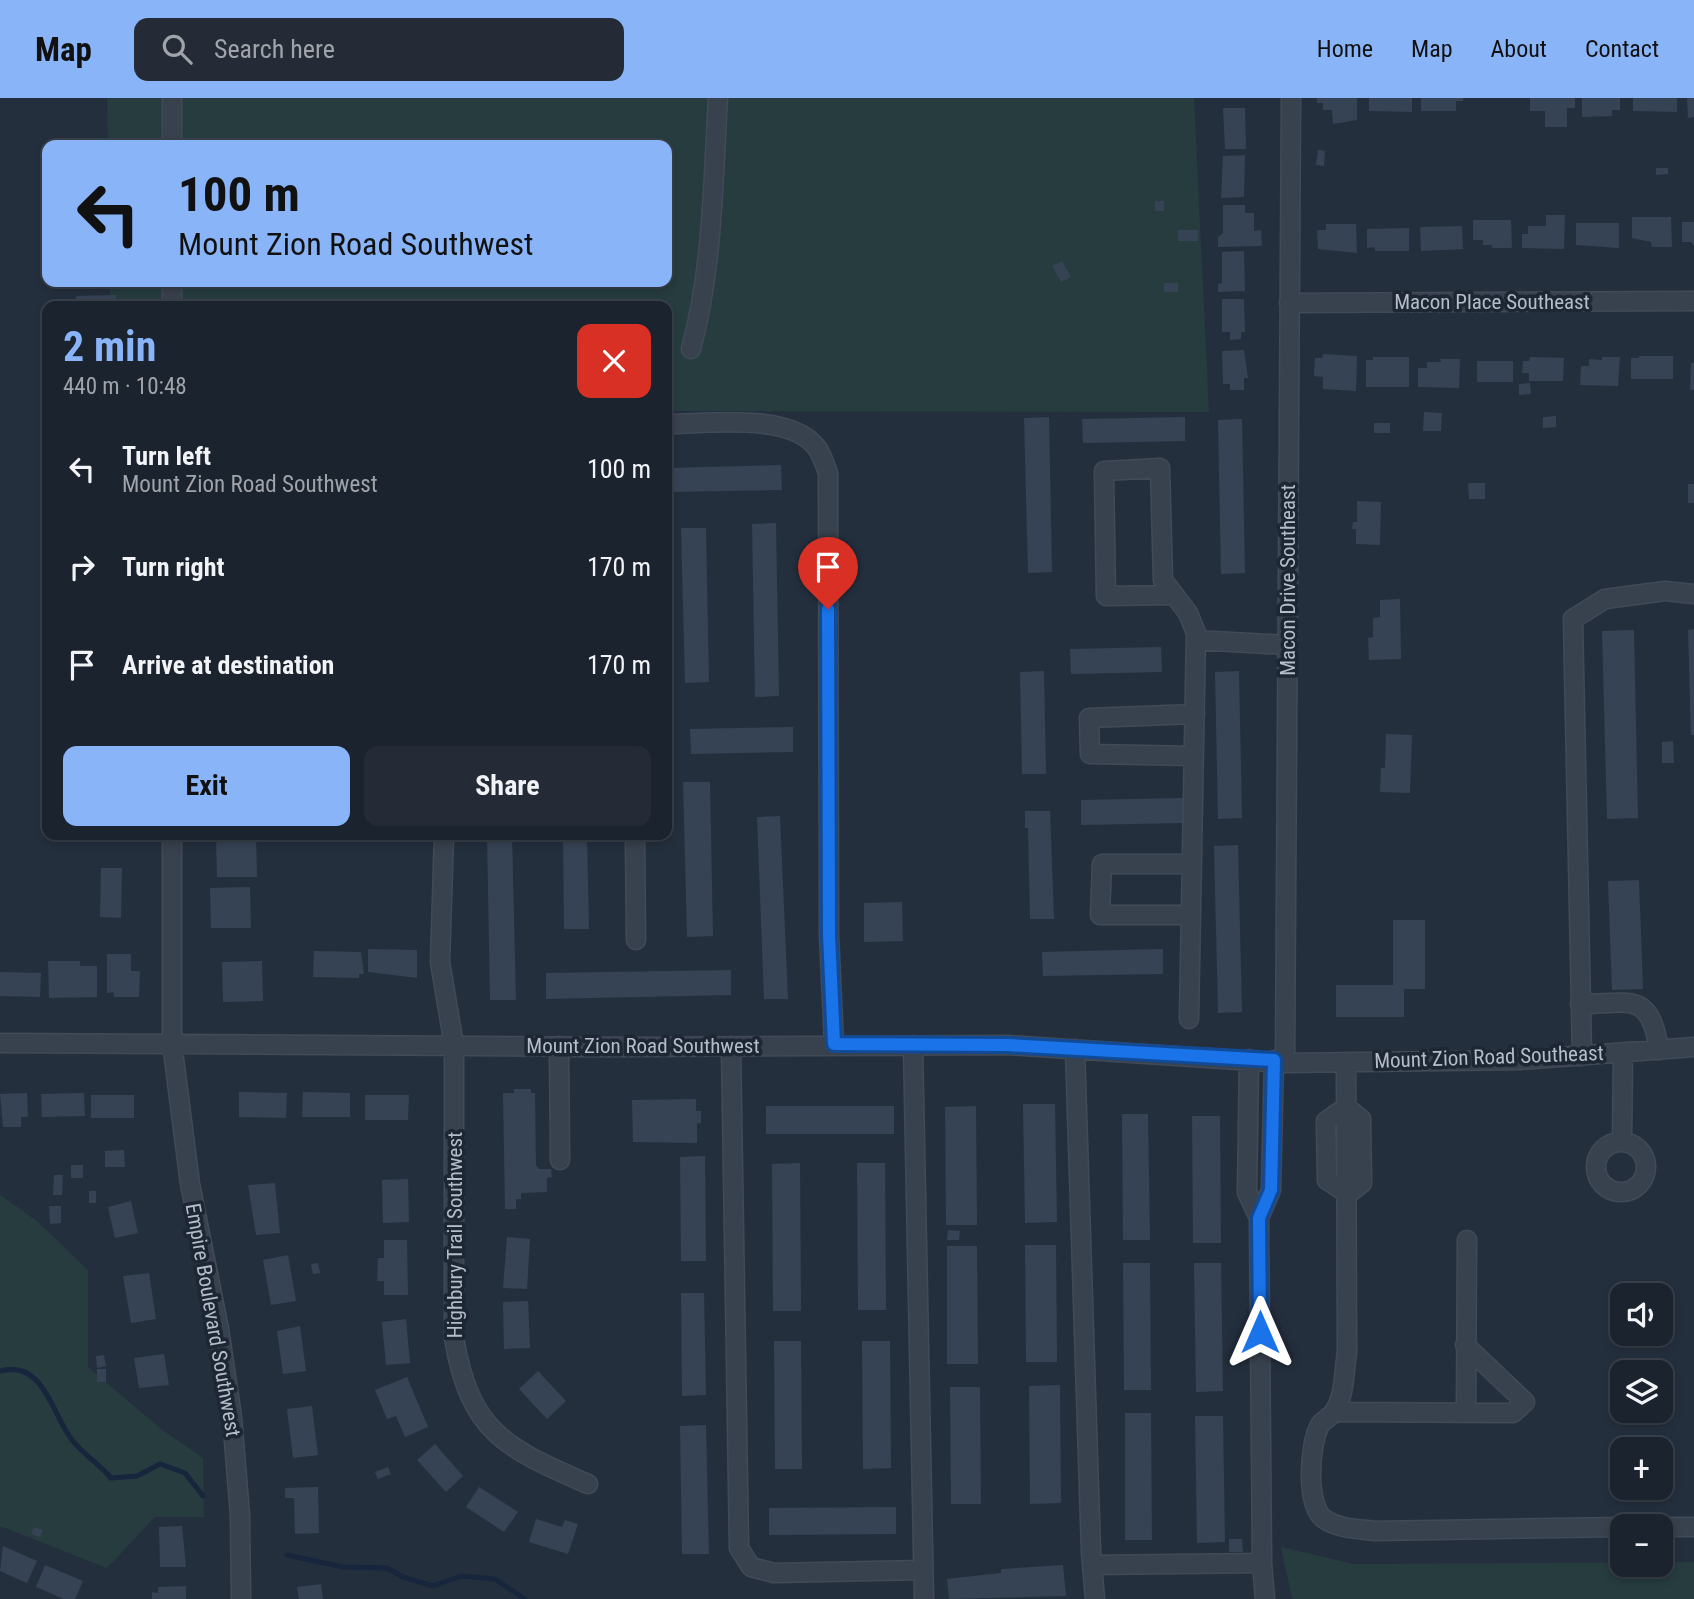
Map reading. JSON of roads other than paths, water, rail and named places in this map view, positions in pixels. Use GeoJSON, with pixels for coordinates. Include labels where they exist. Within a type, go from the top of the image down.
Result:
{"type":"FeatureCollection","features":[{"type":"Feature","properties":{"kind":"street"},"geometry":{"type":"LineString","coordinates":[[172,98],[172,140]]}},
{"type":"Feature","properties":{"kind":"street"},"geometry":{"type":"LineString","coordinates":[[691,349],[700,314],[710,240],[718,98]]}},
{"type":"Feature","properties":{"kind":"street","name":"Macon Drive Southeast"},"geometry":{"type":"LineString","coordinates":[[1259,1218],[1271,1190],[1279,1061],[1287,645],[1291,98]]}},
{"type":"Feature","properties":{"kind":"street","name":"Macon Place Southeast"},"geometry":{"type":"LineString","coordinates":[[1289,303],[1694,301]]}},
{"type":"Feature","properties":{"kind":"street"},"geometry":{"type":"LineString","coordinates":[[672,424],[783,425],[803,435],[818,449],[828,473],[829,934],[834,1044]]}},
{"type":"Feature","properties":{"kind":"street"},"geometry":{"type":"LineString","coordinates":[[1174,595],[1106,596],[1104,471],[1160,468],[1163,580],[1188,613],[1196,640],[1189,1019]]}},
{"type":"Feature","properties":{"kind":"street"},"geometry":{"type":"LineString","coordinates":[[1582,1056],[1573,619],[1605,599],[1665,591],[1694,594]]}},
{"type":"Feature","properties":{"kind":"street"},"geometry":{"type":"LineString","coordinates":[[1196,640],[1287,645]]}},
{"type":"Feature","properties":{"kind":"street"},"geometry":{"type":"LineString","coordinates":[[1194,756],[1090,754],[1089,718],[1195,714]]}},
{"type":"Feature","properties":{"kind":"street","name":"Empire Boulevard Southwest"},"geometry":{"type":"LineString","coordinates":[[172,840],[173,1043],[190,1184],[219,1329],[232,1417],[240,1515],[241,1599]]}},
{"type":"Feature","properties":{"kind":"street","name":"Highbury Trail Southwest"},"geometry":{"type":"LineString","coordinates":[[444,840],[440,962],[454,1045],[454,1338],[460,1377],[477,1412],[503,1441],[532,1460],[589,1484]]}},
{"type":"Feature","properties":{"kind":"street"},"geometry":{"type":"LineString","coordinates":[[635,840],[636,940]]}},
{"type":"Feature","properties":{"kind":"street"},"geometry":{"type":"LineString","coordinates":[[1191,915],[1100,915],[1102,864],[1192,864]]}},
{"type":"Feature","properties":{"kind":"street"},"geometry":{"type":"LineString","coordinates":[[1580,1004],[1625,1003],[1645,1009],[1654,1020],[1658,1050]]}},
{"type":"Feature","properties":{"kind":"street","name":"Mount Zion Road Southwest"},"geometry":{"type":"LineString","coordinates":[[0,1043],[1007,1045],[1279,1061]]}},
{"type":"Feature","properties":{"kind":"street"},"geometry":{"type":"LineString","coordinates":[[913,1045],[924,1599]]}},
{"type":"Feature","properties":{"kind":"street"},"geometry":{"type":"LineString","coordinates":[[559,1046],[560,1160]]}},
{"type":"Feature","properties":{"kind":"street"},"geometry":{"type":"LineString","coordinates":[[731,1046],[739,1548],[751,1567],[774,1573],[923,1570]]}},
{"type":"Feature","properties":{"kind":"street","name":"Mount Zion Road Southeast"},"geometry":{"type":"LineString","coordinates":[[1279,1061],[1520,1060],[1694,1047]]}},
{"type":"Feature","properties":{"kind":"street"},"geometry":{"type":"LineString","coordinates":[[1074,1049],[1095,1599]]}},
{"type":"Feature","properties":{"kind":"street"},"geometry":{"type":"LineString","coordinates":[[1622,1142],[1623,1052]]}},
{"type":"Feature","properties":{"kind":"street"},"geometry":{"type":"LineString","coordinates":[[1250,1059],[1247,1192],[1259,1218],[1262,1563],[1265,1599]]}},
{"type":"Feature","properties":{"kind":"street"},"geometry":{"type":"LineString","coordinates":[[1346,1062],[1346,1107]]}},
{"type":"Feature","properties":{"kind":"street"},"geometry":{"type":"LineString","coordinates":[[1346,1107],[1361,1119],[1354,1154],[1362,1183],[1348,1194]]}},
{"type":"Feature","properties":{"kind":"street"},"geometry":{"type":"LineString","coordinates":[[1346,1107],[1326,1121],[1326,1154],[1327,1180],[1348,1194]]}},
{"type":"Feature","properties":{"kind":"street"},"geometry":{"type":"LineString","coordinates":[[1326,1154],[1354,1154]]}},
{"type":"Feature","properties":{"kind":"street"},"geometry":{"type":"LineString","coordinates":[[1348,1194],[1347,1352],[1341,1396],[1334,1412],[1321,1424],[1311,1451],[1313,1501],[1322,1518],[1339,1526],[1375,1531],[1610,1527]]}},
{"type":"Feature","properties":{"kind":"street"},"geometry":{"type":"LineString","coordinates":[[1466,1413],[1467,1240]]}},
{"type":"Feature","properties":{"kind":"street"},"geometry":{"type":"LineString","coordinates":[[1334,1412],[1513,1413],[1525,1402],[1465,1345]]}},
{"type":"Feature","properties":{"kind":"street"},"geometry":{"type":"LineString","coordinates":[[1673,1527],[1694,1527]]}},
{"type":"Feature","properties":{"kind":"street"},"geometry":{"type":"LineString","coordinates":[[1092,1565],[1262,1563]]}},
{"type":"Feature","properties":{"kind":"waterway"},"geometry":{"type":"LineString","coordinates":[[0,1371],[15,1369],[27,1373],[37,1381],[72,1440],[111,1478],[137,1476],[160,1464],[185,1473],[203,1496]]}},
{"type":"Feature","properties":{"kind":"waterway"},"geometry":{"type":"LineString","coordinates":[[287,1555],[343,1567],[387,1568],[403,1577],[433,1586],[461,1576],[495,1579],[525,1599]]}}]}
